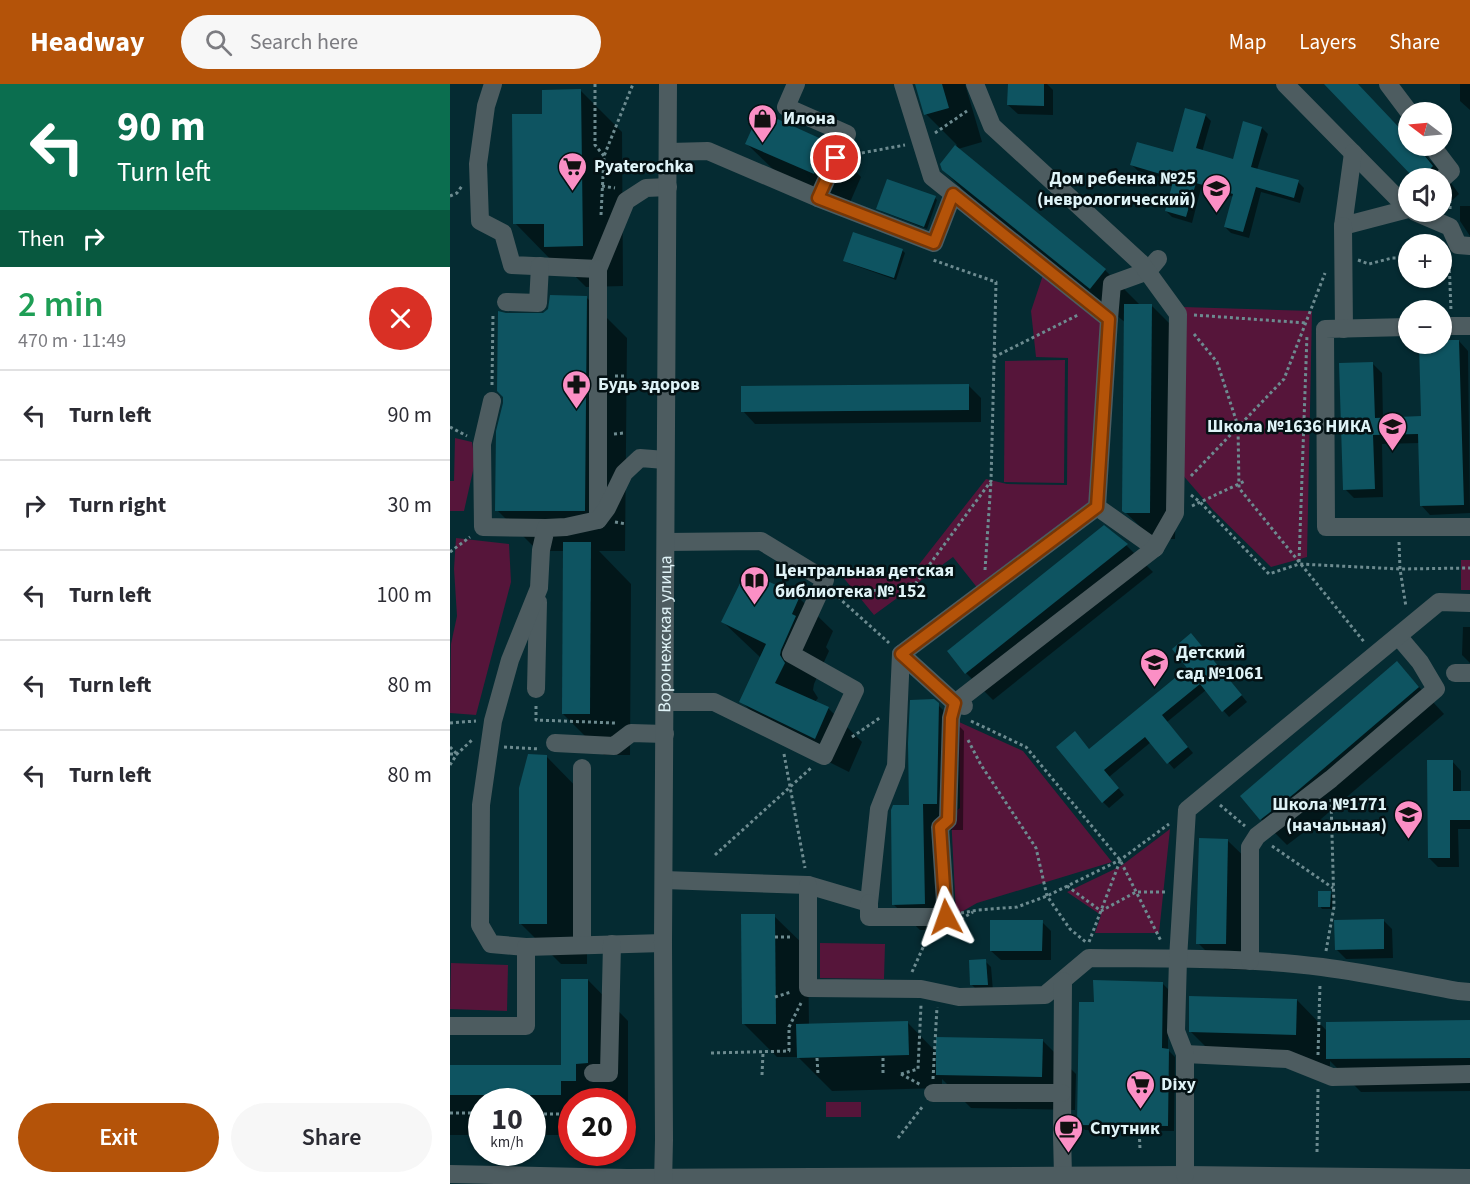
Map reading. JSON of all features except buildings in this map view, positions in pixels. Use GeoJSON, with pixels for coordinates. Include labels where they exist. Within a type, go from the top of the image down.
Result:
{"type":"FeatureCollection","features":[{"type":"Feature","properties":{"kind":"street"},"geometry":{"type":"LineString","coordinates":[[493,84],[486,106],[478,164],[480,221],[503,232],[512,265],[598,269]]}},
{"type":"Feature","properties":{"kind":"street","name":"Воронежская улица"},"geometry":{"type":"LineString","coordinates":[[663,1181],[668,84]]}},
{"type":"Feature","properties":{"kind":"street"},"geometry":{"type":"LineString","coordinates":[[796,84],[786,106],[847,134],[818,198]]}},
{"type":"Feature","properties":{"kind":"street"},"geometry":{"type":"LineString","coordinates":[[903,84],[932,177],[1109,319]]}},
{"type":"Feature","properties":{"kind":"street"},"geometry":{"type":"LineString","coordinates":[[901,654],[896,766],[879,809],[868,917],[946,917],[940,827],[948,820],[957,706],[1155,549],[1175,513],[1176,485],[1178,314],[1153,265],[992,126],[975,84]]}},
{"type":"Feature","properties":{"kind":"street"},"geometry":{"type":"LineString","coordinates":[[1285,84],[1398,199]]}},
{"type":"Feature","properties":{"kind":"street"},"geometry":{"type":"LineString","coordinates":[[1388,84],[1401,102]]}},
{"type":"Feature","properties":{"kind":"street"},"geometry":{"type":"LineString","coordinates":[[669,152],[708,151],[818,198],[934,243],[953,194]]}},
{"type":"Feature","properties":{"kind":"street"},"geometry":{"type":"LineString","coordinates":[[1344,329],[1343,226],[1353,153]]}},
{"type":"Feature","properties":{"kind":"street"},"geometry":{"type":"LineString","coordinates":[[1440,156],[1449,168]]}},
{"type":"Feature","properties":{"kind":"street"},"geometry":{"type":"LineString","coordinates":[[598,520],[598,269],[626,201],[646,188],[668,187]]}},
{"type":"Feature","properties":{"kind":"street"},"geometry":{"type":"LineString","coordinates":[[1343,226],[1398,212]]}},
{"type":"Feature","properties":{"kind":"street"},"geometry":{"type":"LineString","coordinates":[[1438,222],[1450,227],[1458,245],[1470,246]]}},
{"type":"Feature","properties":{"kind":"street"},"geometry":{"type":"LineString","coordinates":[[901,654],[1097,507],[1112,284],[1153,265]]}},
{"type":"Feature","properties":{"kind":"street"},"geometry":{"type":"LineString","coordinates":[[506,302],[538,303],[540,266]]}},
{"type":"Feature","properties":{"kind":"street"},"geometry":{"type":"LineString","coordinates":[[1452,326],[1470,326]]}},
{"type":"Feature","properties":{"kind":"street"},"geometry":{"type":"LineString","coordinates":[[1398,327],[1325,329],[1326,527],[1470,527]]}},
{"type":"Feature","properties":{"kind":"street"},"geometry":{"type":"LineString","coordinates":[[492,401],[482,444],[483,527],[566,527],[598,520],[607,508],[624,473],[640,459],[665,459]]}},
{"type":"Feature","properties":{"kind":"street"},"geometry":{"type":"LineString","coordinates":[[1097,507],[1155,549]]}},
{"type":"Feature","properties":{"kind":"street"},"geometry":{"type":"LineString","coordinates":[[536,689],[540,550],[546,528]]}},
{"type":"Feature","properties":{"kind":"street"},"geometry":{"type":"LineString","coordinates":[[665,702],[714,702],[824,756],[855,690],[791,654],[825,580],[761,541],[666,542]]}},
{"type":"Feature","properties":{"kind":"street"},"geometry":{"type":"LineString","coordinates":[[538,588],[510,660],[493,721],[481,805],[480,925],[490,944],[526,947],[663,943]]}},
{"type":"Feature","properties":{"kind":"street"},"geometry":{"type":"LineString","coordinates":[[1185,1175],[1185,1054],[1176,1031],[1187,810],[1439,602],[1470,603]]}},
{"type":"Feature","properties":{"kind":"street"},"geometry":{"type":"LineString","coordinates":[[1250,961],[1250,847],[1257,836],[1440,694],[1403,631]]}},
{"type":"Feature","properties":{"kind":"street"},"geometry":{"type":"LineString","coordinates":[[901,654],[957,706]]}},
{"type":"Feature","properties":{"kind":"street"},"geometry":{"type":"LineString","coordinates":[[555,743],[614,746],[631,733],[665,734]]}},
{"type":"Feature","properties":{"kind":"street"},"geometry":{"type":"LineString","coordinates":[[582,768],[582,945]]}},
{"type":"Feature","properties":{"kind":"street"},"geometry":{"type":"LineString","coordinates":[[664,880],[807,885],[869,903]]}},
{"type":"Feature","properties":{"kind":"street"},"geometry":{"type":"LineString","coordinates":[[807,885],[808,987],[922,990],[959,997],[1045,995],[1063,981],[1088,951],[1178,959],[1250,961],[1324,967],[1470,992]]}},
{"type":"Feature","properties":{"kind":"street"},"geometry":{"type":"LineString","coordinates":[[592,1073],[609,1073],[612,944]]}},
{"type":"Feature","properties":{"kind":"street"},"geometry":{"type":"LineString","coordinates":[[450,1026],[526,1026],[526,947]]}},
{"type":"Feature","properties":{"kind":"street"},"geometry":{"type":"LineString","coordinates":[[1063,981],[1063,1176]]}},
{"type":"Feature","properties":{"kind":"street"},"geometry":{"type":"LineString","coordinates":[[1185,1054],[1287,1059],[1332,1077],[1470,1074]]}},
{"type":"Feature","properties":{"kind":"street"},"geometry":{"type":"LineString","coordinates":[[933,1093],[1062,1093]]}},
{"type":"Feature","properties":{"kind":"street"},"geometry":{"type":"LineString","coordinates":[[450,1174],[663,1181],[990,1180],[1063,1176],[1185,1175],[1470,1178]]}},
{"type":"Feature","properties":{"kind":"path"},"geometry":{"type":"LineString","coordinates":[[595,84],[596,145],[604,156]]}},
{"type":"Feature","properties":{"kind":"path"},"geometry":{"type":"LineString","coordinates":[[600,222],[604,156],[633,84]]}},
{"type":"Feature","properties":{"kind":"path"},"geometry":{"type":"LineString","coordinates":[[450,196],[457,193]]}},
{"type":"Feature","properties":{"kind":"path"},"geometry":{"type":"LineString","coordinates":[[934,243],[930,259],[996,282],[991,481],[983,593]]}},
{"type":"Feature","properties":{"kind":"path"},"geometry":{"type":"LineString","coordinates":[[1343,254],[1369,264],[1398,258]]}},
{"type":"Feature","properties":{"kind":"path"},"geometry":{"type":"LineString","coordinates":[[1327,269],[1284,379],[1194,475],[1176,485],[1200,502],[1269,574],[1299,564],[1400,569],[1470,568]]}},
{"type":"Feature","properties":{"kind":"path"},"geometry":{"type":"LineString","coordinates":[[492,401],[493,300],[506,302]]}},
{"type":"Feature","properties":{"kind":"path"},"geometry":{"type":"LineString","coordinates":[[994,357],[1094,307]]}},
{"type":"Feature","properties":{"kind":"path"},"geometry":{"type":"LineString","coordinates":[[1178,314],[1307,322]]}},
{"type":"Feature","properties":{"kind":"path"},"geometry":{"type":"LineString","coordinates":[[1178,314],[1217,362],[1238,426],[1239,488],[1376,656]]}},
{"type":"Feature","properties":{"kind":"path"},"geometry":{"type":"LineString","coordinates":[[1299,564],[1307,322]]}},
{"type":"Feature","properties":{"kind":"path"},"geometry":{"type":"LineString","coordinates":[[901,654],[838,597],[916,583],[991,481]]}},
{"type":"Feature","properties":{"kind":"path"},"geometry":{"type":"LineString","coordinates":[[1175,513],[1245,481]]}},
{"type":"Feature","properties":{"kind":"path"},"geometry":{"type":"LineString","coordinates":[[450,552],[483,527]]}},
{"type":"Feature","properties":{"kind":"path"},"geometry":{"type":"LineString","coordinates":[[1400,559],[1403,631]]}},
{"type":"Feature","properties":{"kind":"path"},"geometry":{"type":"LineString","coordinates":[[536,689],[536,720],[610,723]]}},
{"type":"Feature","properties":{"kind":"path"},"geometry":{"type":"LineString","coordinates":[[715,855],[824,756],[899,704]]}},
{"type":"Feature","properties":{"kind":"path"},"geometry":{"type":"LineString","coordinates":[[957,706],[962,717],[1026,747],[1120,860],[1158,938],[1178,959]]}},
{"type":"Feature","properties":{"kind":"path"},"geometry":{"type":"LineString","coordinates":[[450,723],[493,721]]}},
{"type":"Feature","properties":{"kind":"path"},"geometry":{"type":"LineString","coordinates":[[450,765],[457,754],[493,721]]}},
{"type":"Feature","properties":{"kind":"path"},"geometry":{"type":"LineString","coordinates":[[779,734],[791,785],[807,885]]}},
{"type":"Feature","properties":{"kind":"path"},"geometry":{"type":"LineString","coordinates":[[966,737],[981,765],[1036,848],[1047,896],[1088,951]]}},
{"type":"Feature","properties":{"kind":"path"},"geometry":{"type":"LineString","coordinates":[[489,746],[545,749],[555,743]]}},
{"type":"Feature","properties":{"kind":"path"},"geometry":{"type":"LineString","coordinates":[[450,747],[457,754]]}},
{"type":"Feature","properties":{"kind":"path"},"geometry":{"type":"LineString","coordinates":[[450,754],[457,754]]}},
{"type":"Feature","properties":{"kind":"path"},"geometry":{"type":"LineString","coordinates":[[1208,794],[1257,836],[1334,888]]}},
{"type":"Feature","properties":{"kind":"path"},"geometry":{"type":"LineString","coordinates":[[978,910],[1017,907],[1047,896],[1120,860],[1187,810]]}},
{"type":"Feature","properties":{"kind":"path"},"geometry":{"type":"LineString","coordinates":[[1088,951],[1120,860]]}},
{"type":"Feature","properties":{"kind":"path"},"geometry":{"type":"LineString","coordinates":[[1067,886],[1101,911]]}},
{"type":"Feature","properties":{"kind":"path"},"geometry":{"type":"LineString","coordinates":[[1101,911],[1136,892],[1182,892]]}},
{"type":"Feature","properties":{"kind":"path"},"geometry":{"type":"LineString","coordinates":[[933,1093],[901,1074],[918,1069],[926,939],[938,917]]}},
{"type":"Feature","properties":{"kind":"path"},"geometry":{"type":"LineString","coordinates":[[711,1053],[789,1051],[789,1027],[808,987]]}},
{"type":"Feature","properties":{"kind":"path"},"geometry":{"type":"LineString","coordinates":[[898,1138],[933,1093],[934,1036],[922,990]]}},
{"type":"Feature","properties":{"kind":"path"},"geometry":{"type":"LineString","coordinates":[[762,1075],[763,1053]]}},
{"type":"Feature","properties":{"kind":"path"},"geometry":{"type":"LineString","coordinates":[[884,1056],[884,1073]]}},
{"type":"Feature","properties":{"kind":"path"},"geometry":{"type":"LineString","coordinates":[[817,1058],[818,1074]]}},
{"type":"Feature","properties":{"kind":"path"},"geometry":{"type":"LineString","coordinates":[[450,1113],[468,1113]]}},
{"type":"Feature","properties":{"kind":"path"},"geometry":{"type":"LineString","coordinates":[[1139,1127],[1140,1149]]}},
{"type":"Feature","properties":{"kind":"shaded area"},"geometry":{"type":"Polygon","coordinates":[[[1043,275],[1102,321],[1093,505],[979,590],[953,557],[874,615],[842,576],[910,576],[986,479],[1007,484],[1067,485],[1068,358],[1036,357],[1031,311],[1043,275]]]}},
{"type":"Feature","properties":{"kind":"shaded area"},"geometry":{"type":"Polygon","coordinates":[[[1183,307],[1312,311],[1307,557],[1271,567],[1213,510],[1181,473],[1183,307]]]}},
{"type":"Feature","properties":{"kind":"shaded area"},"geometry":{"type":"Polygon","coordinates":[[[1065,360],[1064,483],[1004,482],[1005,361],[1065,360]]]}},
{"type":"Feature","properties":{"kind":"shaded area"},"geometry":{"type":"Polygon","coordinates":[[[455,438],[472,442],[475,462],[464,511],[450,511],[450,481],[454,481],[455,438]]]}},
{"type":"Feature","properties":{"kind":"shaded area"},"geometry":{"type":"Polygon","coordinates":[[[456,538],[509,544],[511,582],[476,715],[450,713],[451,644],[457,616],[454,569],[456,538]]]}},
{"type":"Feature","properties":{"kind":"shaded area"},"geometry":{"type":"Polygon","coordinates":[[[1461,560],[1470,560],[1470,590],[1461,590],[1461,560]]]}},
{"type":"Feature","properties":{"kind":"shaded area"},"geometry":{"type":"Polygon","coordinates":[[[959,722],[1023,751],[1112,862],[977,903],[956,915],[951,815],[960,808],[959,722]]]}},
{"type":"Feature","properties":{"kind":"shaded area"},"geometry":{"type":"Polygon","coordinates":[[[1170,829],[1159,933],[1095,933],[1101,915],[1067,892],[1121,866],[1170,829]]]}},
{"type":"Feature","properties":{"kind":"shaded area"},"geometry":{"type":"Polygon","coordinates":[[[820,943],[885,944],[884,979],[820,978],[820,943]]]}},
{"type":"Feature","properties":{"kind":"shaded area"},"geometry":{"type":"Polygon","coordinates":[[[451,963],[508,965],[507,1011],[450,1009],[451,963]]]}},
{"type":"Feature","properties":{"kind":"shaded area"},"geometry":{"type":"Polygon","coordinates":[[[826,1102],[861,1102],[861,1117],[826,1117],[826,1102]]]}},
{"type":"Feature","properties":{"kind":"place","name":"Илона"},"geometry":{"type":"Point","coordinates":[762,144]}},
{"type":"Feature","properties":{"kind":"place","name":"Pyaterochka"},"geometry":{"type":"Point","coordinates":[573,192]}},
{"type":"Feature","properties":{"kind":"place","name":"Дом ребенка №25 (неврологический)"},"geometry":{"type":"Point","coordinates":[1217,214]}},
{"type":"Feature","properties":{"kind":"place","name":"Будь здоров"},"geometry":{"type":"Point","coordinates":[577,410]}},
{"type":"Feature","properties":{"kind":"place","name":"Школа №1636 НИКА"},"geometry":{"type":"Point","coordinates":[1392,452]}},
{"type":"Feature","properties":{"kind":"place","name":"Центральная детская библиотека № 152"},"geometry":{"type":"Point","coordinates":[754,606]}},
{"type":"Feature","properties":{"kind":"place","name":"Детский сад №1061"},"geometry":{"type":"Point","coordinates":[1155,688]}},
{"type":"Feature","properties":{"kind":"place","name":"Школа №1771 (начальная)"},"geometry":{"type":"Point","coordinates":[1408,840]}},
{"type":"Feature","properties":{"kind":"place","name":"Dixy"},"geometry":{"type":"Point","coordinates":[1140,1110]}},
{"type":"Feature","properties":{"kind":"place","name":"Спутник"},"geometry":{"type":"Point","coordinates":[1069,1154]}},
{"type":"Feature","properties":{"kind":"route"},"geometry":{"type":"LineString","coordinates":[[836,158],[818,198],[934,243],[953,194],[1109,319],[1097,507],[901,654],[955,703],[951,718],[948,820],[940,827],[946,917]]}}]}
